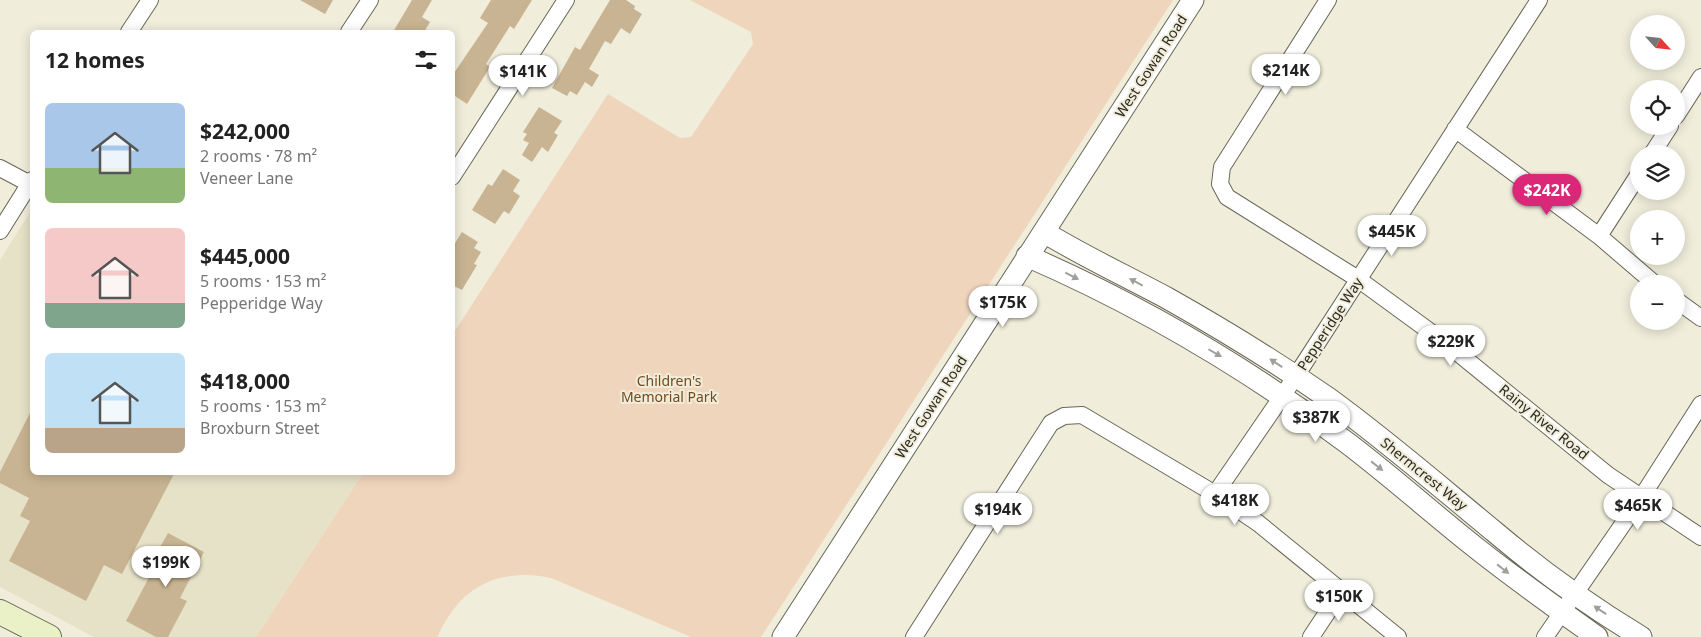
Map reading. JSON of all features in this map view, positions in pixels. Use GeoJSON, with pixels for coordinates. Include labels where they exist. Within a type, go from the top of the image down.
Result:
{"type":"FeatureCollection","features":[{"type":"Feature","properties":{"kind":"main road"},"geometry":{"type":"LineString","coordinates":[[0,612],[49,637]]}},
{"type":"Feature","properties":{"kind":"street"},"geometry":{"type":"LineString","coordinates":[[130,30],[150,0]]}},
{"type":"Feature","properties":{"kind":"street"},"geometry":{"type":"LineString","coordinates":[[350,30],[370,0]]}},
{"type":"Feature","properties":{"kind":"street"},"geometry":{"type":"LineString","coordinates":[[455,171],[566,0]]}},
{"type":"Feature","properties":{"kind":"street","name":"West Gowan Road"},"geometry":{"type":"LineString","coordinates":[[783,637],[1027,256],[1194,0]]}},
{"type":"Feature","properties":{"kind":"street","name":"Rainy River Road"},"geometry":{"type":"LineString","coordinates":[[1328,0],[1222,167],[1220,184],[1227,197],[1358,279],[1448,344],[1608,475],[1701,536]]}},
{"type":"Feature","properties":{"kind":"street","name":"Pepperidge Way"},"geometry":{"type":"LineString","coordinates":[[1215,494],[1296,376],[1539,0]]}},
{"type":"Feature","properties":{"kind":"street"},"geometry":{"type":"LineString","coordinates":[[1685,102],[1701,77]]}},
{"type":"Feature","properties":{"kind":"street"},"geometry":{"type":"LineString","coordinates":[[1455,129],[1599,236],[1644,275]]}},
{"type":"Feature","properties":{"kind":"street"},"geometry":{"type":"LineString","coordinates":[[0,168],[30,182]]}},
{"type":"Feature","properties":{"kind":"street"},"geometry":{"type":"LineString","coordinates":[[0,231],[30,184]]}},
{"type":"Feature","properties":{"kind":"street"},"geometry":{"type":"LineString","coordinates":[[1599,236],[1630,188]]}},
{"type":"Feature","properties":{"kind":"street","name":"Shermcrest Way"},"geometry":{"type":"LineString","coordinates":[[1044,232],[1202,318],[1296,376],[1423,471],[1509,544],[1576,594],[1640,637]]}},
{"type":"Feature","properties":{"kind":"street","name":"Shermcrest Way"},"geometry":{"type":"LineString","coordinates":[[1027,256],[1054,267],[1147,315],[1220,356],[1282,397],[1375,464],[1474,546],[1562,613],[1597,637]]}},
{"type":"Feature","properties":{"kind":"street"},"geometry":{"type":"LineString","coordinates":[[1685,306],[1701,318]]}},
{"type":"Feature","properties":{"kind":"street"},"geometry":{"type":"LineString","coordinates":[[1545,637],[1641,498],[1701,404]]}},
{"type":"Feature","properties":{"kind":"street"},"geometry":{"type":"LineString","coordinates":[[914,637],[1051,424],[1064,416],[1082,415],[1215,494],[1258,523],[1398,637]]}},
{"type":"Feature","properties":{"kind":"street"},"geometry":{"type":"LineString","coordinates":[[1311,637],[1342,590]]}},
{"type":"Feature","properties":{"kind":"shaded area"},"geometry":{"type":"Polygon","coordinates":[[[30,212],[30,475],[362,475],[256,637],[94,637],[0,587],[0,260],[30,212]]]}},
{"type":"Feature","properties":{"kind":"green space","name":"Children's Memorial Park"},"geometry":{"type":"Polygon","coordinates":[[[690,0],[1173,0],[761,637],[691,637],[551,578],[523,575],[497,579],[473,590],[453,610],[442,626],[438,637],[256,637],[362,475],[455,475],[455,331],[608,94],[680,138],[691,137],[753,44],[751,32],[690,0]]]}},
{"type":"Feature","properties":{"kind":"building"},"geometry":{"type":"Polygon","coordinates":[[[300,0],[333,0],[325,14],[300,0]]]}},
{"type":"Feature","properties":{"kind":"building"},"geometry":{"type":"Polygon","coordinates":[[[412,0],[432,0],[422,17],[430,22],[425,30],[394,30],[412,0]]]}},
{"type":"Feature","properties":{"kind":"building"},"geometry":{"type":"Polygon","coordinates":[[[491,0],[532,0],[514,29],[510,26],[486,64],[490,67],[467,104],[455,96],[455,72],[488,23],[480,18],[491,0]]]}},
{"type":"Feature","properties":{"kind":"building"},"geometry":{"type":"Polygon","coordinates":[[[610,0],[626,0],[635,6],[634,9],[642,14],[630,34],[621,28],[611,44],[605,41],[589,69],[599,75],[592,87],[585,82],[577,95],[570,91],[567,96],[552,88],[575,47],[580,50],[610,0]]]}},
{"type":"Feature","properties":{"kind":"building"},"geometry":{"type":"Polygon","coordinates":[[[539,107],[562,121],[554,133],[558,135],[548,152],[542,147],[532,162],[522,155],[529,143],[523,140],[527,134],[523,132],[539,107]]]}},
{"type":"Feature","properties":{"kind":"building"},"geometry":{"type":"Polygon","coordinates":[[[503,169],[520,180],[513,191],[520,196],[509,214],[504,211],[495,224],[472,210],[488,184],[492,186],[503,169]]]}},
{"type":"Feature","properties":{"kind":"building"},"geometry":{"type":"Polygon","coordinates":[[[462,232],[478,242],[474,248],[481,252],[474,264],[477,265],[462,290],[455,286],[455,243],[462,232]]]}},
{"type":"Feature","properties":{"kind":"building"},"geometry":{"type":"Polygon","coordinates":[[[30,413],[30,475],[173,475],[122,574],[104,565],[86,601],[9,561],[30,521],[20,516],[29,498],[0,483],[0,472],[30,413]]]}},
{"type":"Feature","properties":{"kind":"building"},"geometry":{"type":"Polygon","coordinates":[[[168,533],[204,552],[180,598],[187,601],[168,637],[156,637],[126,621],[156,564],[152,562],[168,533]]]}}]}
